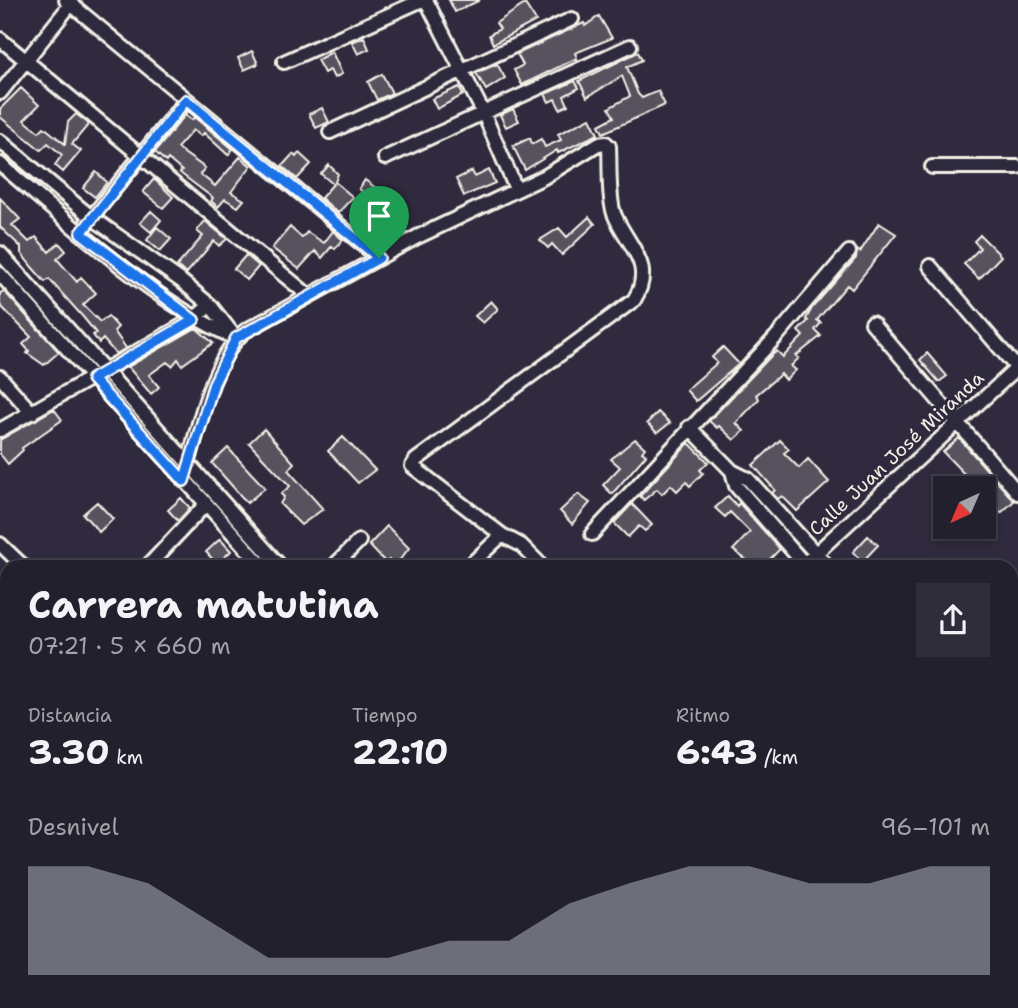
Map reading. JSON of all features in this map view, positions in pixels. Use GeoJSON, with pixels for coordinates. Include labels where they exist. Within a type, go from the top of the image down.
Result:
{"type":"FeatureCollection","features":[{"type":"Feature","properties":{"kind":"street"},"geometry":{"type":"LineString","coordinates":[[284,62],[424,0],[483,113],[516,189]]}},
{"type":"Feature","properties":{"kind":"street"},"geometry":{"type":"LineString","coordinates":[[0,93],[27,61],[68,2],[379,258]]}},
{"type":"Feature","properties":{"kind":"street"},"geometry":{"type":"LineString","coordinates":[[330,132],[572,19]]}},
{"type":"Feature","properties":{"kind":"street"},"geometry":{"type":"LineString","coordinates":[[0,39],[309,296]]}},
{"type":"Feature","properties":{"kind":"street"},"geometry":{"type":"LineString","coordinates":[[385,158],[630,46]]}},
{"type":"Feature","properties":{"kind":"street"},"geometry":{"type":"LineString","coordinates":[[81,233],[186,100]]}},
{"type":"Feature","properties":{"kind":"street"},"geometry":{"type":"LineString","coordinates":[[0,141],[91,218],[180,280],[210,305],[236,338]]}},
{"type":"Feature","properties":{"kind":"street"},"geometry":{"type":"LineString","coordinates":[[184,481],[214,383],[236,338],[379,258],[516,189],[597,144],[608,145],[614,215],[630,240],[643,280],[634,300],[412,463],[413,469],[422,477],[502,536],[521,545],[536,560]]}},
{"type":"Feature","properties":{"kind":"street"},"geometry":{"type":"LineString","coordinates":[[0,164],[81,233],[194,320],[236,338]]}},
{"type":"Feature","properties":{"kind":"street"},"geometry":{"type":"LineString","coordinates":[[932,167],[1018,167]]}},
{"type":"Feature","properties":{"kind":"street"},"geometry":{"type":"LineString","coordinates":[[592,534],[689,427],[776,337],[849,252]]}},
{"type":"Feature","properties":{"kind":"street"},"geometry":{"type":"LineString","coordinates":[[0,253],[275,560]]}},
{"type":"Feature","properties":{"kind":"street"},"geometry":{"type":"LineString","coordinates":[[930,266],[1017,367]]}},
{"type":"Feature","properties":{"kind":"street"},"geometry":{"type":"LineString","coordinates":[[0,274],[257,560]]}},
{"type":"Feature","properties":{"kind":"street"},"geometry":{"type":"LineString","coordinates":[[0,430],[194,320],[210,305]]}},
{"type":"Feature","properties":{"kind":"street"},"geometry":{"type":"LineString","coordinates":[[872,323],[1018,492]]}},
{"type":"Feature","properties":{"kind":"street","name":"Calle Juan José Miranda"},"geometry":{"type":"LineString","coordinates":[[810,560],[1017,367]]}},
{"type":"Feature","properties":{"kind":"street"},"geometry":{"type":"LineString","coordinates":[[0,377],[32,413]]}},
{"type":"Feature","properties":{"kind":"street"},"geometry":{"type":"LineString","coordinates":[[689,427],[732,471],[748,479],[822,560]]}},
{"type":"Feature","properties":{"kind":"street"},"geometry":{"type":"LineString","coordinates":[[732,471],[736,486],[799,560]]}},
{"type":"Feature","properties":{"kind":"street"},"geometry":{"type":"LineString","coordinates":[[154,560],[206,504]]}},
{"type":"Feature","properties":{"kind":"street"},"geometry":{"type":"LineString","coordinates":[[476,560],[502,536]]}},
{"type":"Feature","properties":{"kind":"street"},"geometry":{"type":"LineString","coordinates":[[340,560],[359,541]]}},
{"type":"Feature","properties":{"kind":"street"},"geometry":{"type":"LineString","coordinates":[[0,544],[17,560]]}},
{"type":"Feature","properties":{"kind":"building"},"geometry":{"type":"Polygon","coordinates":[[[449,0],[480,0],[455,12],[449,0]]]}},
{"type":"Feature","properties":{"kind":"building"},"geometry":{"type":"Polygon","coordinates":[[[525,4],[536,21],[493,44],[489,35],[500,29],[496,23],[525,4]]]}},
{"type":"Feature","properties":{"kind":"building"},"geometry":{"type":"Polygon","coordinates":[[[599,16],[612,38],[575,53],[577,58],[522,85],[514,70],[523,65],[517,54],[584,23],[585,26],[599,16]]]}},
{"type":"Feature","properties":{"kind":"building"},"geometry":{"type":"Polygon","coordinates":[[[364,37],[369,49],[358,54],[352,42],[364,37]]]}},
{"type":"Feature","properties":{"kind":"building"},"geometry":{"type":"Polygon","coordinates":[[[252,51],[258,64],[244,70],[238,58],[252,51]]]}},
{"type":"Feature","properties":{"kind":"building"},"geometry":{"type":"Polygon","coordinates":[[[332,52],[342,74],[334,78],[330,70],[324,73],[317,60],[332,52]]]}},
{"type":"Feature","properties":{"kind":"building"},"geometry":{"type":"Polygon","coordinates":[[[638,52],[642,60],[627,67],[638,94],[642,98],[658,91],[665,105],[603,133],[599,125],[614,117],[609,108],[630,96],[622,76],[587,97],[579,81],[638,52]]]}},
{"type":"Feature","properties":{"kind":"building"},"geometry":{"type":"Polygon","coordinates":[[[497,64],[505,78],[486,90],[476,73],[497,64]]]}},
{"type":"Feature","properties":{"kind":"building"},"geometry":{"type":"Polygon","coordinates":[[[382,74],[392,93],[377,100],[368,82],[382,74]]]}},
{"type":"Feature","properties":{"kind":"building"},"geometry":{"type":"Polygon","coordinates":[[[575,81],[579,88],[564,96],[568,105],[560,109],[555,99],[549,102],[545,94],[575,81]]]}},
{"type":"Feature","properties":{"kind":"building"},"geometry":{"type":"Polygon","coordinates":[[[459,87],[463,95],[437,109],[432,99],[459,87]]]}},
{"type":"Feature","properties":{"kind":"building"},"geometry":{"type":"Polygon","coordinates":[[[21,88],[39,105],[24,120],[39,132],[44,127],[65,144],[68,122],[76,114],[89,124],[72,144],[81,151],[63,172],[55,165],[62,155],[48,143],[41,150],[0,117],[0,109],[21,88]]]}},
{"type":"Feature","properties":{"kind":"building"},"geometry":{"type":"Polygon","coordinates":[[[322,108],[329,122],[316,128],[309,114],[322,108]]]}},
{"type":"Feature","properties":{"kind":"building"},"geometry":{"type":"Polygon","coordinates":[[[513,109],[519,121],[506,127],[500,115],[513,109]]]}},
{"type":"Feature","properties":{"kind":"building"},"geometry":{"type":"Polygon","coordinates":[[[185,115],[192,120],[194,117],[233,149],[228,155],[204,133],[201,136],[193,130],[177,148],[205,168],[200,174],[215,186],[240,157],[251,166],[231,192],[244,200],[238,207],[225,199],[218,207],[211,201],[213,198],[180,173],[182,171],[168,159],[166,162],[155,152],[185,115]]]}},
{"type":"Feature","properties":{"kind":"building"},"geometry":{"type":"Polygon","coordinates":[[[590,118],[598,134],[558,153],[557,150],[525,170],[513,146],[530,138],[532,144],[541,139],[545,147],[561,140],[558,134],[590,118]]]}},
{"type":"Feature","properties":{"kind":"building"},"geometry":{"type":"Polygon","coordinates":[[[299,153],[311,164],[297,179],[282,166],[293,154],[296,157],[299,153]]]}},
{"type":"Feature","properties":{"kind":"building"},"geometry":{"type":"Polygon","coordinates":[[[329,165],[338,174],[335,182],[353,197],[338,213],[321,198],[333,184],[321,174],[329,165]]]}},
{"type":"Feature","properties":{"kind":"building"},"geometry":{"type":"Polygon","coordinates":[[[489,170],[495,183],[464,196],[456,179],[472,171],[475,177],[489,170]]]}},
{"type":"Feature","properties":{"kind":"building"},"geometry":{"type":"Polygon","coordinates":[[[96,172],[107,182],[95,197],[83,188],[96,172]]]}},
{"type":"Feature","properties":{"kind":"building"},"geometry":{"type":"Polygon","coordinates":[[[154,179],[173,197],[163,208],[143,192],[154,179]]]}},
{"type":"Feature","properties":{"kind":"building"},"geometry":{"type":"Polygon","coordinates":[[[365,180],[387,196],[381,205],[359,189],[365,180]]]}},
{"type":"Feature","properties":{"kind":"building"},"geometry":{"type":"Polygon","coordinates":[[[0,198],[20,219],[12,225],[29,242],[36,237],[49,252],[59,243],[66,251],[57,259],[77,282],[81,277],[96,293],[83,305],[100,322],[108,316],[118,327],[114,331],[126,348],[116,354],[103,339],[99,343],[93,335],[96,333],[83,317],[49,279],[45,282],[32,267],[21,253],[21,247],[0,227],[0,198]]]}},
{"type":"Feature","properties":{"kind":"building"},"geometry":{"type":"Polygon","coordinates":[[[151,211],[161,220],[151,232],[140,223],[151,211]]]}},
{"type":"Feature","properties":{"kind":"building"},"geometry":{"type":"Polygon","coordinates":[[[378,214],[391,227],[379,243],[364,227],[378,214]]]}},
{"type":"Feature","properties":{"kind":"building"},"geometry":{"type":"Polygon","coordinates":[[[589,217],[595,224],[562,255],[552,244],[548,248],[540,240],[559,228],[567,237],[589,217]]]}},
{"type":"Feature","properties":{"kind":"building"},"geometry":{"type":"Polygon","coordinates":[[[205,221],[227,239],[219,246],[214,241],[186,274],[177,266],[203,236],[197,231],[205,221]]]}},
{"type":"Feature","properties":{"kind":"building"},"geometry":{"type":"Polygon","coordinates":[[[879,223],[896,234],[852,289],[847,285],[817,320],[821,323],[815,330],[821,336],[796,356],[799,358],[791,366],[796,370],[786,380],[781,374],[756,395],[759,399],[736,423],[744,431],[734,440],[719,426],[717,428],[709,421],[771,356],[777,351],[783,357],[803,336],[798,331],[808,321],[806,319],[812,308],[856,258],[857,250],[860,252],[879,223]]]}},
{"type":"Feature","properties":{"kind":"building"},"geometry":{"type":"Polygon","coordinates":[[[157,227],[171,239],[160,251],[147,240],[157,227]]]}},
{"type":"Feature","properties":{"kind":"building"},"geometry":{"type":"Polygon","coordinates":[[[290,227],[302,238],[307,232],[324,243],[333,231],[343,240],[335,249],[332,246],[322,258],[315,251],[299,269],[272,248],[290,227]]]}},
{"type":"Feature","properties":{"kind":"building"},"geometry":{"type":"Polygon","coordinates":[[[980,235],[1001,256],[979,279],[964,264],[980,248],[974,241],[980,235]]]}},
{"type":"Feature","properties":{"kind":"building"},"geometry":{"type":"Polygon","coordinates":[[[246,255],[259,266],[247,280],[234,269],[246,255]]]}},
{"type":"Feature","properties":{"kind":"building"},"geometry":{"type":"Polygon","coordinates":[[[4,291],[59,352],[44,365],[27,353],[29,351],[23,344],[31,337],[0,305],[0,293],[4,291]]]}},
{"type":"Feature","properties":{"kind":"building"},"geometry":{"type":"Polygon","coordinates":[[[491,301],[498,309],[483,323],[475,316],[491,301]]]}},
{"type":"Feature","properties":{"kind":"building"},"geometry":{"type":"Polygon","coordinates":[[[196,328],[213,343],[182,365],[178,359],[172,366],[167,362],[149,375],[159,387],[151,394],[128,367],[196,328]]]}},
{"type":"Feature","properties":{"kind":"building"},"geometry":{"type":"Polygon","coordinates":[[[723,347],[739,364],[696,401],[686,390],[717,363],[712,357],[723,347]]]}},
{"type":"Feature","properties":{"kind":"building"},"geometry":{"type":"Polygon","coordinates":[[[927,353],[947,376],[939,382],[920,360],[927,353]]]}},
{"type":"Feature","properties":{"kind":"building"},"geometry":{"type":"Polygon","coordinates":[[[54,409],[62,420],[22,448],[8,464],[0,454],[0,440],[54,409]]]}},
{"type":"Feature","properties":{"kind":"building"},"geometry":{"type":"Polygon","coordinates":[[[658,412],[670,423],[657,433],[647,423],[658,412]]]}},
{"type":"Feature","properties":{"kind":"building"},"geometry":{"type":"Polygon","coordinates":[[[264,429],[294,463],[288,470],[323,509],[301,525],[280,504],[284,497],[281,494],[290,486],[249,443],[264,429]]]}},
{"type":"Feature","properties":{"kind":"building"},"geometry":{"type":"Polygon","coordinates":[[[343,437],[375,470],[358,483],[328,451],[343,437]]]}},
{"type":"Feature","properties":{"kind":"building"},"geometry":{"type":"Polygon","coordinates":[[[959,438],[992,476],[966,476],[943,452],[959,438]]]}},
{"type":"Feature","properties":{"kind":"building"},"geometry":{"type":"Polygon","coordinates":[[[635,439],[645,448],[642,452],[646,455],[612,494],[603,485],[620,467],[611,459],[635,439]]]}},
{"type":"Feature","properties":{"kind":"building"},"geometry":{"type":"Polygon","coordinates":[[[780,440],[789,449],[784,453],[799,468],[808,459],[829,482],[797,511],[782,496],[778,499],[772,493],[775,490],[753,465],[780,440]]]}},
{"type":"Feature","properties":{"kind":"building"},"geometry":{"type":"Polygon","coordinates":[[[689,443],[708,462],[700,470],[703,473],[690,486],[686,482],[677,491],[671,485],[662,494],[657,489],[644,500],[640,496],[689,443]]]}},
{"type":"Feature","properties":{"kind":"building"},"geometry":{"type":"Polygon","coordinates":[[[228,448],[265,488],[247,503],[212,463],[228,448]]]}},
{"type":"Feature","properties":{"kind":"building"},"geometry":{"type":"Polygon","coordinates":[[[996,480],[1014,501],[1001,513],[996,506],[996,480]]]}},
{"type":"Feature","properties":{"kind":"building"},"geometry":{"type":"Polygon","coordinates":[[[578,494],[590,503],[572,524],[560,511],[578,494]]]}},
{"type":"Feature","properties":{"kind":"building"},"geometry":{"type":"Polygon","coordinates":[[[728,496],[737,506],[739,503],[780,549],[769,560],[747,560],[733,550],[750,532],[730,512],[725,517],[715,508],[728,496]]]}},
{"type":"Feature","properties":{"kind":"building"},"geometry":{"type":"Polygon","coordinates":[[[181,498],[190,508],[178,521],[168,510],[181,498]]]}},
{"type":"Feature","properties":{"kind":"building"},"geometry":{"type":"Polygon","coordinates":[[[97,502],[113,519],[99,532],[83,514],[97,502]]]}},
{"type":"Feature","properties":{"kind":"building"},"geometry":{"type":"Polygon","coordinates":[[[632,504],[652,525],[645,531],[639,526],[628,537],[614,523],[632,504]]]}},
{"type":"Feature","properties":{"kind":"building"},"geometry":{"type":"Polygon","coordinates":[[[387,526],[409,548],[400,560],[383,560],[369,545],[387,526]]]}},
{"type":"Feature","properties":{"kind":"building"},"geometry":{"type":"Polygon","coordinates":[[[868,536],[878,545],[864,560],[860,560],[853,552],[868,536]]]}},
{"type":"Feature","properties":{"kind":"building"},"geometry":{"type":"Polygon","coordinates":[[[220,539],[231,551],[221,560],[213,560],[206,552],[220,539]]]}},
{"type":"Feature","properties":{"kind":"route"},"geometry":{"type":"LineString","coordinates":[[186,100],[379,258],[236,338],[214,383],[184,481],[92,379],[194,320],[81,233],[186,100]]}}]}
